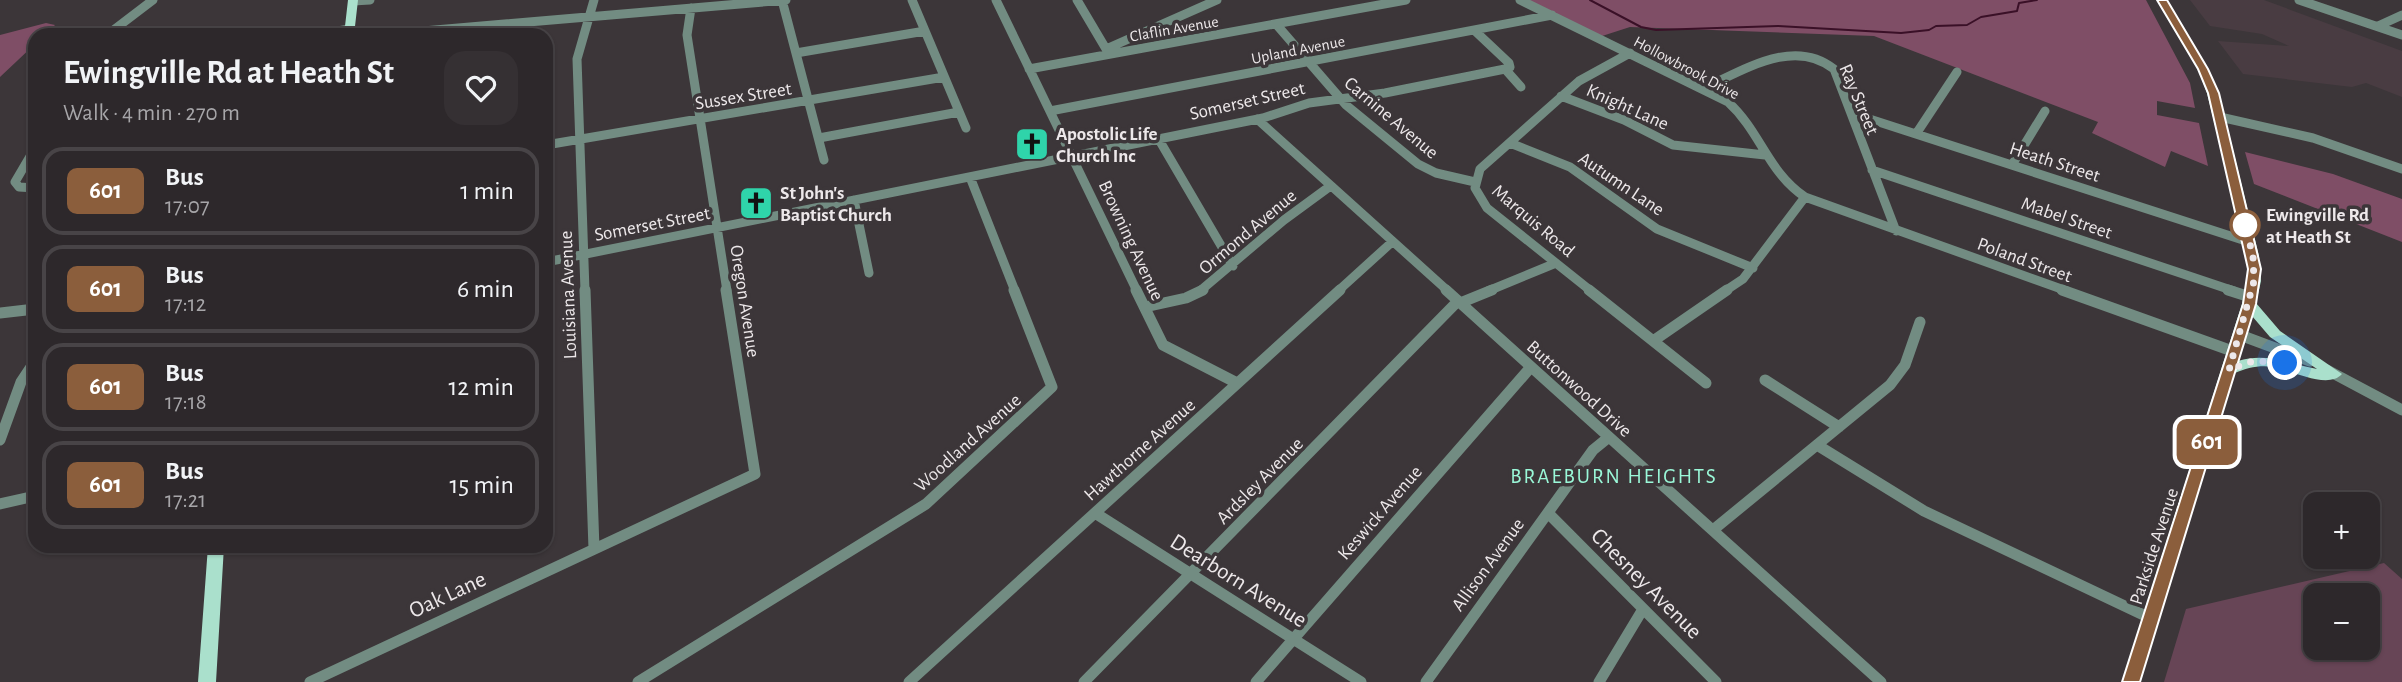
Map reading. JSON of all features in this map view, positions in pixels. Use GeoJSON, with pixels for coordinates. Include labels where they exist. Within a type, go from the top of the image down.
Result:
{"type":"FeatureCollection","features":[{"type":"Feature","properties":{"kind":"main road","name":"Parkside Avenue"},"geometry":{"type":"LineString","coordinates":[[2131,682],[2235,352],[2254,281],[2253,260],[2220,117],[2203,69],[2162,0]]}},
{"type":"Feature","properties":{"kind":"main road"},"geometry":{"type":"LineString","coordinates":[[350,28],[353,1]]}},
{"type":"Feature","properties":{"kind":"main road"},"geometry":{"type":"LineString","coordinates":[[2250,301],[2275,334],[2335,374]]}},
{"type":"Feature","properties":{"kind":"main road"},"geometry":{"type":"LineString","coordinates":[[2229,370],[2253,361],[2268,361],[2335,374]]}},
{"type":"Feature","properties":{"kind":"main road"},"geometry":{"type":"LineString","coordinates":[[207,682],[216,553]]}},
{"type":"Feature","properties":{"kind":"street"},"geometry":{"type":"LineString","coordinates":[[116,28],[153,0]]}},
{"type":"Feature","properties":{"kind":"street"},"geometry":{"type":"LineString","coordinates":[[353,1],[370,0]]}},
{"type":"Feature","properties":{"kind":"street","name":"Louisiana Avenue"},"geometry":{"type":"LineString","coordinates":[[594,0],[577,59],[594,549]]}},
{"type":"Feature","properties":{"kind":"street"},"geometry":{"type":"LineString","coordinates":[[459,28],[784,0],[824,160]]}},
{"type":"Feature","properties":{"kind":"street"},"geometry":{"type":"LineString","coordinates":[[912,0],[966,128]]}},
{"type":"Feature","properties":{"kind":"street","name":"Browning Avenue"},"geometry":{"type":"LineString","coordinates":[[996,0],[1163,345],[1237,383]]}},
{"type":"Feature","properties":{"kind":"street"},"geometry":{"type":"LineString","coordinates":[[1077,0],[1107,52],[1217,0]]}},
{"type":"Feature","properties":{"kind":"street","name":"Claflin Avenue"},"geometry":{"type":"LineString","coordinates":[[1029,69],[1107,52],[1406,0]]}},
{"type":"Feature","properties":{"kind":"street","name":"Hollowbrook Drive"},"geometry":{"type":"LineString","coordinates":[[1520,0],[1728,102],[1746,117],[1758,134],[1765,155],[1780,179],[1805,197]]}},
{"type":"Feature","properties":{"kind":"street"},"geometry":{"type":"LineString","coordinates":[[2299,0],[2402,35]]}},
{"type":"Feature","properties":{"kind":"street","name":"Oregon Avenue"},"geometry":{"type":"LineString","coordinates":[[691,8],[687,35],[755,474]]}},
{"type":"Feature","properties":{"kind":"street","name":"Upland Avenue"},"geometry":{"type":"LineString","coordinates":[[1050,111],[1552,15]]}},
{"type":"Feature","properties":{"kind":"street"},"geometry":{"type":"LineString","coordinates":[[2378,26],[2402,15]]}},
{"type":"Feature","properties":{"kind":"street","name":"Carnine Avenue"},"geometry":{"type":"LineString","coordinates":[[1276,24],[1341,98],[1418,164],[1436,173],[1475,181]]}},
{"type":"Feature","properties":{"kind":"street"},"geometry":{"type":"LineString","coordinates":[[1474,30],[1510,65],[1505,69],[1521,87]]}},
{"type":"Feature","properties":{"kind":"street"},"geometry":{"type":"LineString","coordinates":[[796,53],[925,32]]}},
{"type":"Feature","properties":{"kind":"street","name":"Marquis Road"},"geometry":{"type":"LineString","coordinates":[[1630,52],[1588,76],[1562,96],[1480,169],[1475,181],[1477,195],[1488,208],[1706,383]]}},
{"type":"Feature","properties":{"kind":"street","name":"Ray Street"},"geometry":{"type":"LineString","coordinates":[[1704,88],[1785,55],[1806,54],[1820,58],[1834,69],[1896,231]]}},
{"type":"Feature","properties":{"kind":"street","name":"Somerset Street"},"geometry":{"type":"LineString","coordinates":[[553,261],[1257,119],[1309,103],[1385,93],[1505,69]]}},
{"type":"Feature","properties":{"kind":"street"},"geometry":{"type":"LineString","coordinates":[[1916,134],[1957,72]]}},
{"type":"Feature","properties":{"kind":"street","name":"Sussex Street"},"geometry":{"type":"LineString","coordinates":[[553,144],[944,76]]}},
{"type":"Feature","properties":{"kind":"street","name":"Knight Lane"},"geometry":{"type":"LineString","coordinates":[[1562,96],[1624,120],[1673,145],[1765,155]]}},
{"type":"Feature","properties":{"kind":"street"},"geometry":{"type":"LineString","coordinates":[[2012,165],[2045,111]]}},
{"type":"Feature","properties":{"kind":"street"},"geometry":{"type":"LineString","coordinates":[[819,138],[959,112]]}},
{"type":"Feature","properties":{"kind":"street","name":"Heath Street"},"geometry":{"type":"LineString","coordinates":[[1851,113],[2249,242]]}},
{"type":"Feature","properties":{"kind":"street"},"geometry":{"type":"LineString","coordinates":[[2220,117],[2313,138],[2402,169]]}},
{"type":"Feature","properties":{"kind":"street","name":"Buttonwood Drive"},"geometry":{"type":"LineString","coordinates":[[1257,119],[1329,187],[1881,682]]}},
{"type":"Feature","properties":{"kind":"street"},"geometry":{"type":"LineString","coordinates":[[1158,138],[1233,266]]}},
{"type":"Feature","properties":{"kind":"street","name":"Autumn Lane"},"geometry":{"type":"LineString","coordinates":[[1510,143],[1570,167],[1657,229],[1753,268]]}},
{"type":"Feature","properties":{"kind":"street"},"geometry":{"type":"LineString","coordinates":[[28,161],[16,182],[19,187],[28,188]]}},
{"type":"Feature","properties":{"kind":"street","name":"Mabel Street"},"geometry":{"type":"LineString","coordinates":[[1872,170],[2250,301]]}},
{"type":"Feature","properties":{"kind":"street","name":"Woodland Avenue"},"geometry":{"type":"LineString","coordinates":[[638,682],[926,504],[1052,387],[970,177]]}},
{"type":"Feature","properties":{"kind":"street","name":"Ormond Avenue"},"geometry":{"type":"LineString","coordinates":[[1145,307],[1195,294],[1233,266],[1284,220],[1329,187]]}},
{"type":"Feature","properties":{"kind":"street"},"geometry":{"type":"LineString","coordinates":[[1653,341],[1732,289],[1753,268],[1805,197]]}},
{"type":"Feature","properties":{"kind":"street","name":"Poland Street"},"geometry":{"type":"LineString","coordinates":[[1805,197],[2235,352]]}},
{"type":"Feature","properties":{"kind":"street"},"geometry":{"type":"LineString","coordinates":[[854,200],[869,273]]}},
{"type":"Feature","properties":{"kind":"street","name":"Hawthorne Avenue"},"geometry":{"type":"LineString","coordinates":[[909,682],[1392,242]]}},
{"type":"Feature","properties":{"kind":"street"},"geometry":{"type":"LineString","coordinates":[[1459,302],[1556,263]]}},
{"type":"Feature","properties":{"kind":"street","name":"Ardsley Avenue"},"geometry":{"type":"LineString","coordinates":[[1084,682],[1459,302]]}},
{"type":"Feature","properties":{"kind":"street"},"geometry":{"type":"LineString","coordinates":[[0,313],[28,310]]}},
{"type":"Feature","properties":{"kind":"street"},"geometry":{"type":"LineString","coordinates":[[1713,530],[1899,376],[1920,322]]}},
{"type":"Feature","properties":{"kind":"street"},"geometry":{"type":"LineString","coordinates":[[2239,335],[2298,356],[2402,410]]}},
{"type":"Feature","properties":{"kind":"street","name":"Keswick Avenue"},"geometry":{"type":"LineString","coordinates":[[1256,682],[1531,367]]}},
{"type":"Feature","properties":{"kind":"street"},"geometry":{"type":"LineString","coordinates":[[0,440],[21,382],[28,372]]}},
{"type":"Feature","properties":{"kind":"street"},"geometry":{"type":"LineString","coordinates":[[1765,380],[1839,427]]}},
{"type":"Feature","properties":{"kind":"street","name":"Allison Avenue"},"geometry":{"type":"LineString","coordinates":[[1426,682],[1593,450],[1609,437]]}},
{"type":"Feature","properties":{"kind":"street"},"geometry":{"type":"LineString","coordinates":[[1817,445],[1924,511],[2152,619]]}},
{"type":"Feature","properties":{"kind":"street","name":"Oak Lane"},"geometry":{"type":"LineString","coordinates":[[310,682],[755,474]]}},
{"type":"Feature","properties":{"kind":"street"},"geometry":{"type":"LineString","coordinates":[[0,504],[28,498]]}},
{"type":"Feature","properties":{"kind":"street","name":"Dearborn Avenue"},"geometry":{"type":"LineString","coordinates":[[1095,513],[1361,682]]}},
{"type":"Feature","properties":{"kind":"street","name":"Chesney Avenue"},"geometry":{"type":"LineString","coordinates":[[1548,513],[1716,682]]}},
{"type":"Feature","properties":{"kind":"street"},"geometry":{"type":"LineString","coordinates":[[1599,682],[1643,609]]}},
{"type":"Feature","properties":{"kind":"shaded area"},"geometry":{"type":"Polygon","coordinates":[[[1521,0],[2146,0],[2190,83],[2195,108],[2157,101],[2157,115],[2199,123],[2208,166],[2171,151],[2165,167],[2092,133],[2098,122],[1874,36],[1630,27],[1599,37],[1521,0]]]}},
{"type":"Feature","properties":{"kind":"shaded area"},"geometry":{"type":"Polygon","coordinates":[[[2190,0],[2264,0],[2402,51],[2402,97],[2366,83],[2352,87],[2243,74],[2218,41],[2289,46],[2262,34],[2210,26],[2190,0]]]}},
{"type":"Feature","properties":{"kind":"shaded area"},"geometry":{"type":"Polygon","coordinates":[[[46,23],[55,25],[52,28],[28,28],[28,51],[0,77],[0,35],[46,23]]]}},
{"type":"Feature","properties":{"kind":"shaded area"},"geometry":{"type":"Polygon","coordinates":[[[2245,152],[2333,174],[2402,199],[2402,242],[2254,184],[2245,152]]]}},
{"type":"Feature","properties":{"kind":"shaded area"},"geometry":{"type":"Polygon","coordinates":[[[2384,563],[2402,579],[2402,682],[2164,682],[2186,609],[2358,569],[2380,569],[2380,564],[2384,563]]]}},
{"type":"Feature","properties":{"kind":"waterway"},"geometry":{"type":"LineString","coordinates":[[1590,0],[1641,27],[1656,30],[1778,26],[1901,33],[1929,30],[1936,26],[1967,25],[1981,17],[2017,11],[2019,3],[2037,0]]}},
{"type":"Feature","properties":{"kind":"bus line","name":"601"},"geometry":{"type":"LineString","coordinates":[[2131,682],[2173,556],[2249,304],[2255,269],[2209,81],[2162,0]]}},
{"type":"Feature","properties":{"kind":"place","name":"Apostolic Life Church Inc"},"geometry":{"type":"Point","coordinates":[1032,144]}},
{"type":"Feature","properties":{"kind":"place","name":"St John's Baptist Church"},"geometry":{"type":"Point","coordinates":[756,203]}},
{"type":"Feature","properties":{"kind":"place","name":"Ewingville Rd at Heath St"},"geometry":{"type":"Point","coordinates":[2245,225]}},
{"type":"Feature","properties":{"kind":"district","name":"BRAEBURN HEIGHTS"},"geometry":{"type":"Point","coordinates":[1614,476]}},
{"type":"Feature","properties":{"kind":"route"},"geometry":{"type":"LineString","coordinates":[[2245,225],[2243,217],[2253,256],[2254,281],[2229,370],[2253,361],[2285,363]]}}]}
